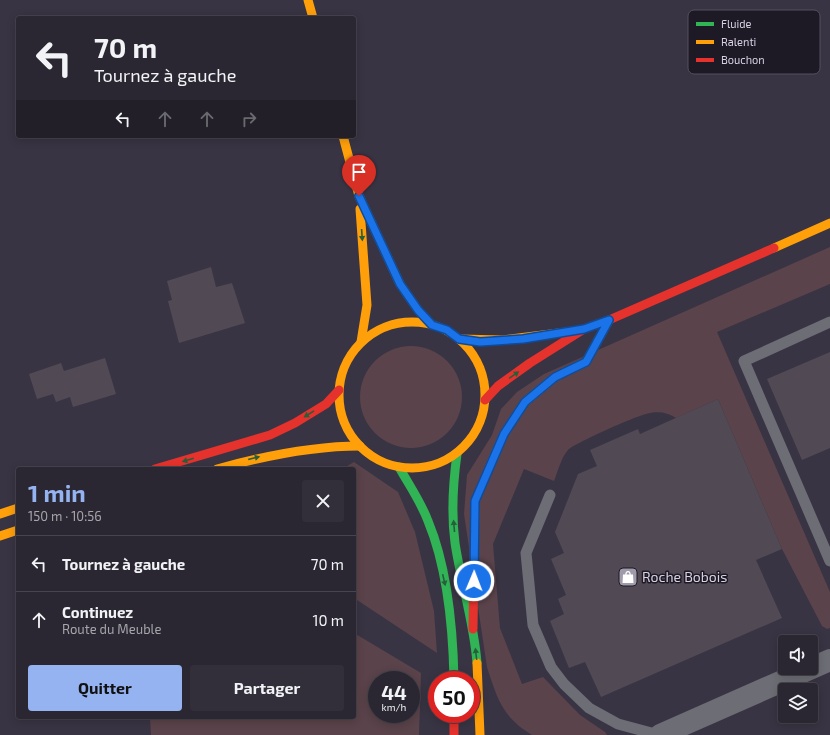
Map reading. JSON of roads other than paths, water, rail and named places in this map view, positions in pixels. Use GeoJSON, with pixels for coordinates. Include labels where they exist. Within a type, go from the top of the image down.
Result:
{"type":"FeatureCollection","features":[{"type":"Feature","properties":{"kind":"main road"},"geometry":{"type":"LineString","coordinates":[[308,0],[312,16]]}},
{"type":"Feature","properties":{"kind":"main road"},"geometry":{"type":"LineString","coordinates":[[344,138],[359,196],[400,284],[418,310],[432,325]]}},
{"type":"Feature","properties":{"kind":"main road"},"geometry":{"type":"LineString","coordinates":[[359,196],[367,305],[361,342]]}},
{"type":"Feature","properties":{"kind":"main road"},"geometry":{"type":"LineString","coordinates":[[459,339],[480,342],[523,339],[584,329],[609,320],[830,223]]}},
{"type":"Feature","properties":{"kind":"main road"},"geometry":{"type":"LineString","coordinates":[[473,629],[475,501],[504,434],[525,402],[555,377],[586,362],[609,320]]}},
{"type":"Feature","properties":{"kind":"main road"},"geometry":{"type":"LineString","coordinates":[[414,322],[432,325],[447,330],[459,339],[471,352],[480,367],[485,383],[485,400],[482,416],[477,430],[468,443],[457,454],[430,466],[414,468],[399,467],[385,463],[372,456],[360,446],[351,435],[344,421],[340,406],[339,390],[342,377],[346,365],[361,342],[377,331],[394,324],[414,322]]}},
{"type":"Feature","properties":{"kind":"main road"},"geometry":{"type":"LineString","coordinates":[[485,400],[498,386],[530,363],[584,329]]}},
{"type":"Feature","properties":{"kind":"main road"},"geometry":{"type":"LineString","coordinates":[[162,467],[245,444],[270,435],[295,423],[326,404],[339,390]]}},
{"type":"Feature","properties":{"kind":"main road"},"geometry":{"type":"LineString","coordinates":[[225,467],[274,454],[321,448],[360,446]]}},
{"type":"Feature","properties":{"kind":"main road"},"geometry":{"type":"LineString","coordinates":[[457,454],[452,508],[455,542],[473,629],[479,682],[480,735]]}},
{"type":"Feature","properties":{"kind":"main road"},"geometry":{"type":"LineString","coordinates":[[399,467],[416,493],[427,517],[436,545],[445,584],[452,630],[454,671]]}},
{"type":"Feature","properties":{"kind":"main road"},"geometry":{"type":"LineString","coordinates":[[0,514],[16,509]]}},
{"type":"Feature","properties":{"kind":"main road"},"geometry":{"type":"LineString","coordinates":[[0,536],[16,531]]}},
{"type":"Feature","properties":{"kind":"main road"},"geometry":{"type":"LineString","coordinates":[[454,723],[454,735]]}},
{"type":"Feature","properties":{"kind":"street"},"geometry":{"type":"LineString","coordinates":[[660,735],[830,660]]}},
{"type":"Feature","properties":{"kind":"lane"},"geometry":{"type":"LineString","coordinates":[[830,322],[744,361],[830,561]]}},
{"type":"Feature","properties":{"kind":"lane"},"geometry":{"type":"LineString","coordinates":[[550,495],[526,553],[533,625],[551,667],[564,684],[589,708],[618,724],[660,735]]}},
{"type":"Feature","properties":{"kind":"place","name":"Roche Bobois"},"geometry":{"type":"Point","coordinates":[628,577]}}]}
